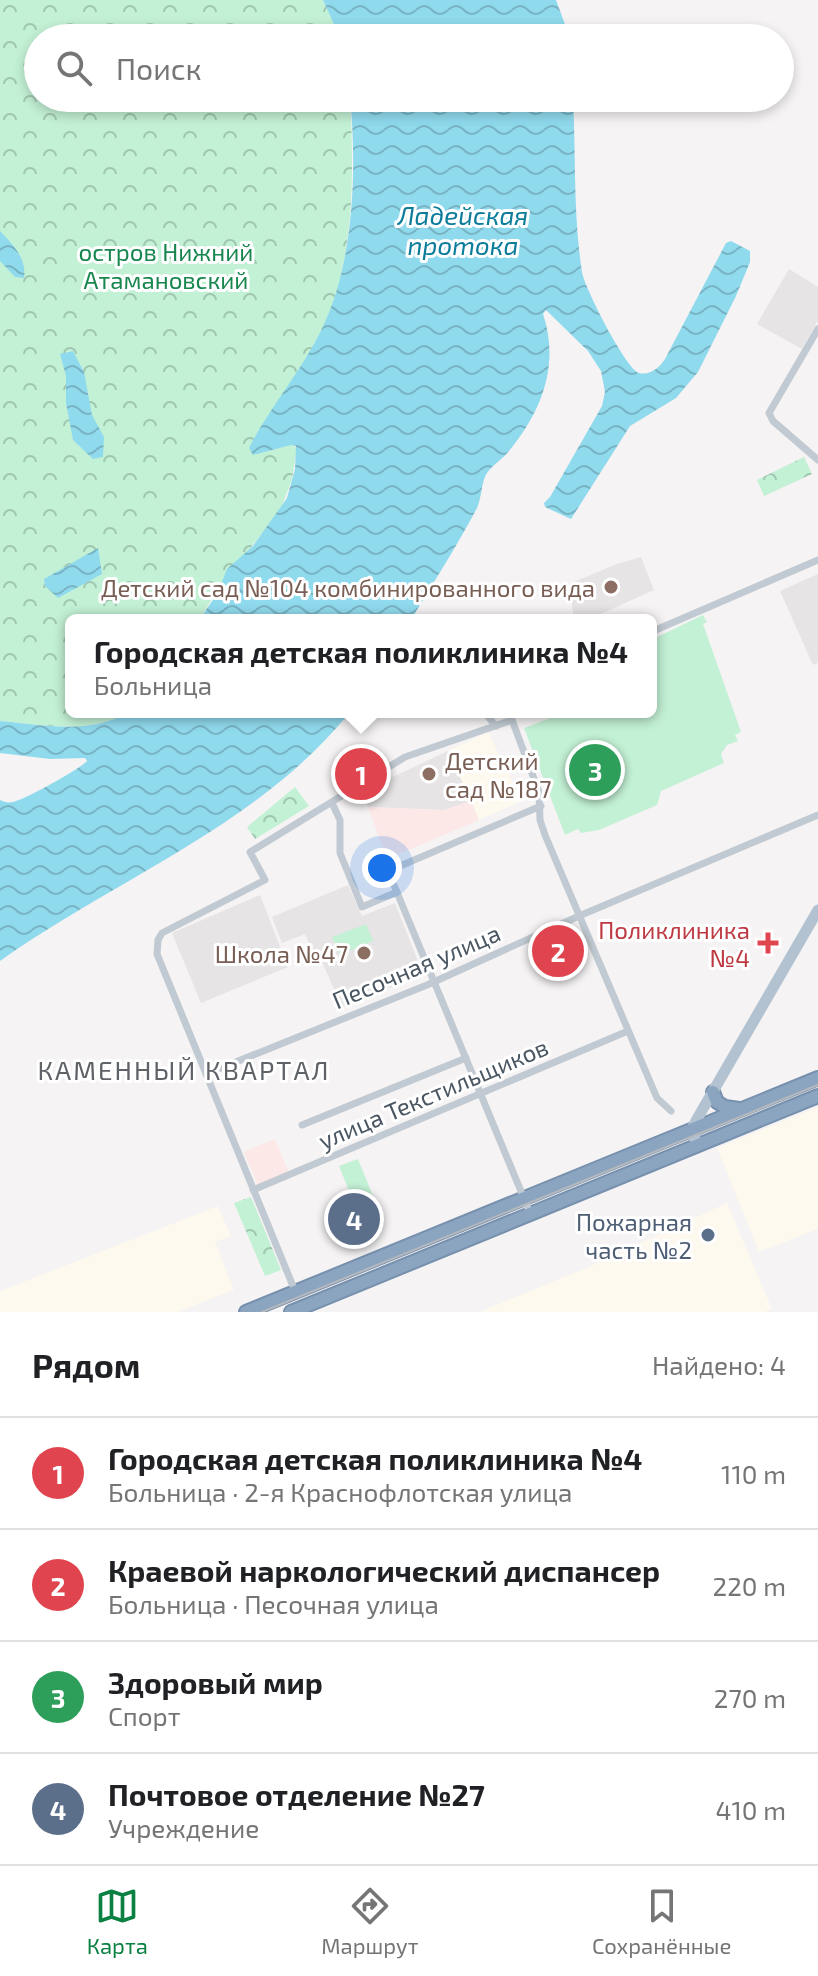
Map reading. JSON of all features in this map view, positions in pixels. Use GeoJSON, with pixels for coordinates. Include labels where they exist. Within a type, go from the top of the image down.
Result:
{"type":"FeatureCollection","features":[{"type":"Feature","properties":{"kind":"highway"},"geometry":{"type":"LineString","coordinates":[[246,1312],[818,1078]]}},
{"type":"Feature","properties":{"kind":"highway"},"geometry":{"type":"LineString","coordinates":[[713,1092],[717,1102],[725,1107],[742,1109]]}},
{"type":"Feature","properties":{"kind":"highway"},"geometry":{"type":"LineString","coordinates":[[291,1312],[818,1096]]}},
{"type":"Feature","properties":{"kind":"main road"},"geometry":{"type":"LineString","coordinates":[[697,1145],[692,1129],[818,910]]}},
{"type":"Feature","properties":{"kind":"street"},"geometry":{"type":"LineString","coordinates":[[818,329],[769,413],[773,421],[818,460]]}},
{"type":"Feature","properties":{"kind":"street"},"geometry":{"type":"LineString","coordinates":[[657,629],[818,560]]}},
{"type":"Feature","properties":{"kind":"street"},"geometry":{"type":"LineString","coordinates":[[489,718],[496,726]]}},
{"type":"Feature","properties":{"kind":"street"},"geometry":{"type":"LineString","coordinates":[[295,1291],[157,954],[158,940],[162,933],[265,880],[250,852],[405,757],[496,726],[507,718]]}},
{"type":"Feature","properties":{"kind":"street"},"geometry":{"type":"LineString","coordinates":[[511,718],[539,792],[541,825],[657,1098],[671,1111]]}},
{"type":"Feature","properties":{"kind":"street"},"geometry":{"type":"LineString","coordinates":[[332,803],[340,820],[340,853],[362,907],[397,892]]}},
{"type":"Feature","properties":{"kind":"street"},"geometry":{"type":"LineString","coordinates":[[530,1213],[391,878],[393,869],[541,806]]}},
{"type":"Feature","properties":{"kind":"street","name":"Песочная улица"},"geometry":{"type":"LineString","coordinates":[[206,1074],[435,982],[579,916],[818,815]]}},
{"type":"Feature","properties":{"kind":"street","name":"улица Текстильщиков"},"geometry":{"type":"LineString","coordinates":[[253,1190],[628,1031]]}},
{"type":"Feature","properties":{"kind":"street"},"geometry":{"type":"LineString","coordinates":[[302,1125],[466,1058]]}},
{"type":"Feature","properties":{"kind":"shaded area"},"geometry":{"type":"Polygon","coordinates":[[[789,269],[818,287],[818,321],[802,349],[757,324],[789,269]]]}},
{"type":"Feature","properties":{"kind":"shaded area","name":"Детский сад №104 комбинированного вида"},"geometry":{"type":"Polygon","coordinates":[[[641,557],[654,590],[600,614],[573,614],[569,584],[641,557]]]}},
{"type":"Feature","properties":{"kind":"shaded area"},"geometry":{"type":"Polygon","coordinates":[[[818,574],[818,663],[813,665],[780,591],[818,574]]]}},
{"type":"Feature","properties":{"kind":"shaded area"},"geometry":{"type":"Polygon","coordinates":[[[488,732],[522,801],[479,820],[448,751],[488,732]]]}},
{"type":"Feature","properties":{"kind":"shaded area","name":"Детский сад №187"},"geometry":{"type":"Polygon","coordinates":[[[448,751],[471,801],[444,810],[368,807],[363,791],[448,751]]]}},
{"type":"Feature","properties":{"kind":"shaded area"},"geometry":{"type":"Polygon","coordinates":[[[471,801],[479,820],[387,859],[368,807],[444,810],[471,801]]]}},
{"type":"Feature","properties":{"kind":"shaded area","name":"Школа №47"},"geometry":{"type":"Polygon","coordinates":[[[348,885],[362,916],[395,903],[423,974],[342,1007],[322,962],[318,964],[305,934],[282,943],[272,917],[348,885]]]}},
{"type":"Feature","properties":{"kind":"shaded area"},"geometry":{"type":"Polygon","coordinates":[[[260,895],[288,967],[201,1003],[172,933],[260,895]]]}},
{"type":"Feature","properties":{"kind":"shaded area"},"geometry":{"type":"Polygon","coordinates":[[[573,930],[584,955],[544,972],[533,948],[573,930]]]}},
{"type":"Feature","properties":{"kind":"shaded area"},"geometry":{"type":"Polygon","coordinates":[[[818,1107],[818,1229],[759,1252],[717,1148],[818,1107]]]}},
{"type":"Feature","properties":{"kind":"shaded area"},"geometry":{"type":"Polygon","coordinates":[[[275,1139],[289,1173],[258,1185],[244,1152],[275,1139]]]}},
{"type":"Feature","properties":{"kind":"shaded area"},"geometry":{"type":"Polygon","coordinates":[[[727,1203],[772,1309],[764,1312],[479,1312],[584,1269],[727,1203]]]}},
{"type":"Feature","properties":{"kind":"shaded area"},"geometry":{"type":"Polygon","coordinates":[[[218,1206],[231,1236],[215,1242],[234,1290],[177,1312],[0,1312],[0,1291],[218,1206]]]}},
{"type":"Feature","properties":{"kind":"green space","name":"остров Нижний Атамановский"},"geometry":{"type":"Polygon","coordinates":[[[0,0],[323,0],[334,24],[24,24],[24,112],[350,112],[352,183],[347,242],[335,298],[309,354],[251,445],[292,445],[297,448],[292,479],[280,511],[220,586],[203,614],[65,614],[65,718],[116,718],[98,724],[66,727],[0,721],[0,0]]]}},
{"type":"Feature","properties":{"kind":"green space"},"geometry":{"type":"Polygon","coordinates":[[[804,457],[812,474],[764,496],[757,480],[804,457]]]}},
{"type":"Feature","properties":{"kind":"green space"},"geometry":{"type":"Polygon","coordinates":[[[703,615],[707,622],[703,624],[741,732],[735,735],[738,741],[727,745],[721,754],[724,763],[661,791],[657,805],[599,830],[581,833],[578,829],[565,835],[524,728],[550,718],[657,718],[657,637],[703,615]]]}},
{"type":"Feature","properties":{"kind":"green space"},"geometry":{"type":"Polygon","coordinates":[[[295,787],[309,806],[255,839],[247,827],[295,787]]]}},
{"type":"Feature","properties":{"kind":"green space"},"geometry":{"type":"Polygon","coordinates":[[[366,924],[373,941],[340,955],[332,937],[366,924]]]}},
{"type":"Feature","properties":{"kind":"green space"},"geometry":{"type":"Polygon","coordinates":[[[358,1159],[373,1196],[354,1203],[339,1166],[358,1159]]]}},
{"type":"Feature","properties":{"kind":"green space"},"geometry":{"type":"Polygon","coordinates":[[[251,1197],[281,1270],[265,1276],[234,1203],[251,1197]]]}},
{"type":"Feature","properties":{"kind":"water"},"geometry":{"type":"Polygon","coordinates":[[[323,0],[556,0],[565,24],[334,24],[323,0]]]}},
{"type":"Feature","properties":{"kind":"water","name":"Ладейская протока"},"geometry":{"type":"Polygon","coordinates":[[[351,112],[573,112],[576,207],[582,272],[606,327],[625,358],[639,373],[654,370],[665,359],[726,243],[731,241],[750,251],[750,262],[698,372],[676,398],[630,426],[571,519],[545,507],[544,503],[602,406],[605,392],[601,371],[588,351],[546,310],[543,314],[550,351],[539,403],[521,436],[487,473],[477,508],[415,614],[203,614],[217,594],[227,569],[253,546],[287,498],[295,469],[296,446],[253,455],[249,448],[317,339],[335,297],[348,241],[351,212],[351,112]]]}},
{"type":"Feature","properties":{"kind":"water"},"geometry":{"type":"Polygon","coordinates":[[[0,231],[21,258],[24,278],[15,277],[0,261],[0,231]]]}},
{"type":"Feature","properties":{"kind":"water"},"geometry":{"type":"Polygon","coordinates":[[[73,351],[84,372],[92,415],[104,437],[103,457],[93,459],[73,440],[66,403],[66,376],[60,354],[73,351]]]}},
{"type":"Feature","properties":{"kind":"water"},"geometry":{"type":"Polygon","coordinates":[[[98,548],[102,574],[58,598],[45,586],[44,579],[98,548]]]}},
{"type":"Feature","properties":{"kind":"water"},"geometry":{"type":"Polygon","coordinates":[[[344,718],[313,752],[230,819],[0,961],[0,800],[19,800],[87,761],[85,758],[50,759],[0,753],[0,721],[66,727],[114,719],[344,718]]]}},
{"type":"Feature","properties":{"kind":"tram line"},"geometry":{"type":"LineString","coordinates":[[262,1312],[818,1085]]}},
{"type":"Feature","properties":{"kind":"place","name":"Детский сад №104 комбинированного вида"},"geometry":{"type":"Point","coordinates":[611,587]}},
{"type":"Feature","properties":{"kind":"place","name":"Здоровый мир"},"geometry":{"type":"Point","coordinates":[595,770]}},
{"type":"Feature","properties":{"kind":"place","name":"Городская детская поликлиника №4"},"geometry":{"type":"Point","coordinates":[361,774]}},
{"type":"Feature","properties":{"kind":"place","name":"Детский сад №187"},"geometry":{"type":"Point","coordinates":[429,774]}},
{"type":"Feature","properties":{"kind":"place","name":"Поликлиника №4"},"geometry":{"type":"Point","coordinates":[768,943]}},
{"type":"Feature","properties":{"kind":"place","name":"Краевой наркологический диспансер"},"geometry":{"type":"Point","coordinates":[558,951]}},
{"type":"Feature","properties":{"kind":"place","name":"Школа №47"},"geometry":{"type":"Point","coordinates":[364,953]}},
{"type":"Feature","properties":{"kind":"place","name":"Почтовое отделение №27"},"geometry":{"type":"Point","coordinates":[354,1219]}},
{"type":"Feature","properties":{"kind":"place","name":"Пожарная часть №2"},"geometry":{"type":"Point","coordinates":[708,1235]}},
{"type":"Feature","properties":{"kind":"district","name":"КАМЕННЫЙ КВАРТАЛ"},"geometry":{"type":"Point","coordinates":[184,1069]}}]}
